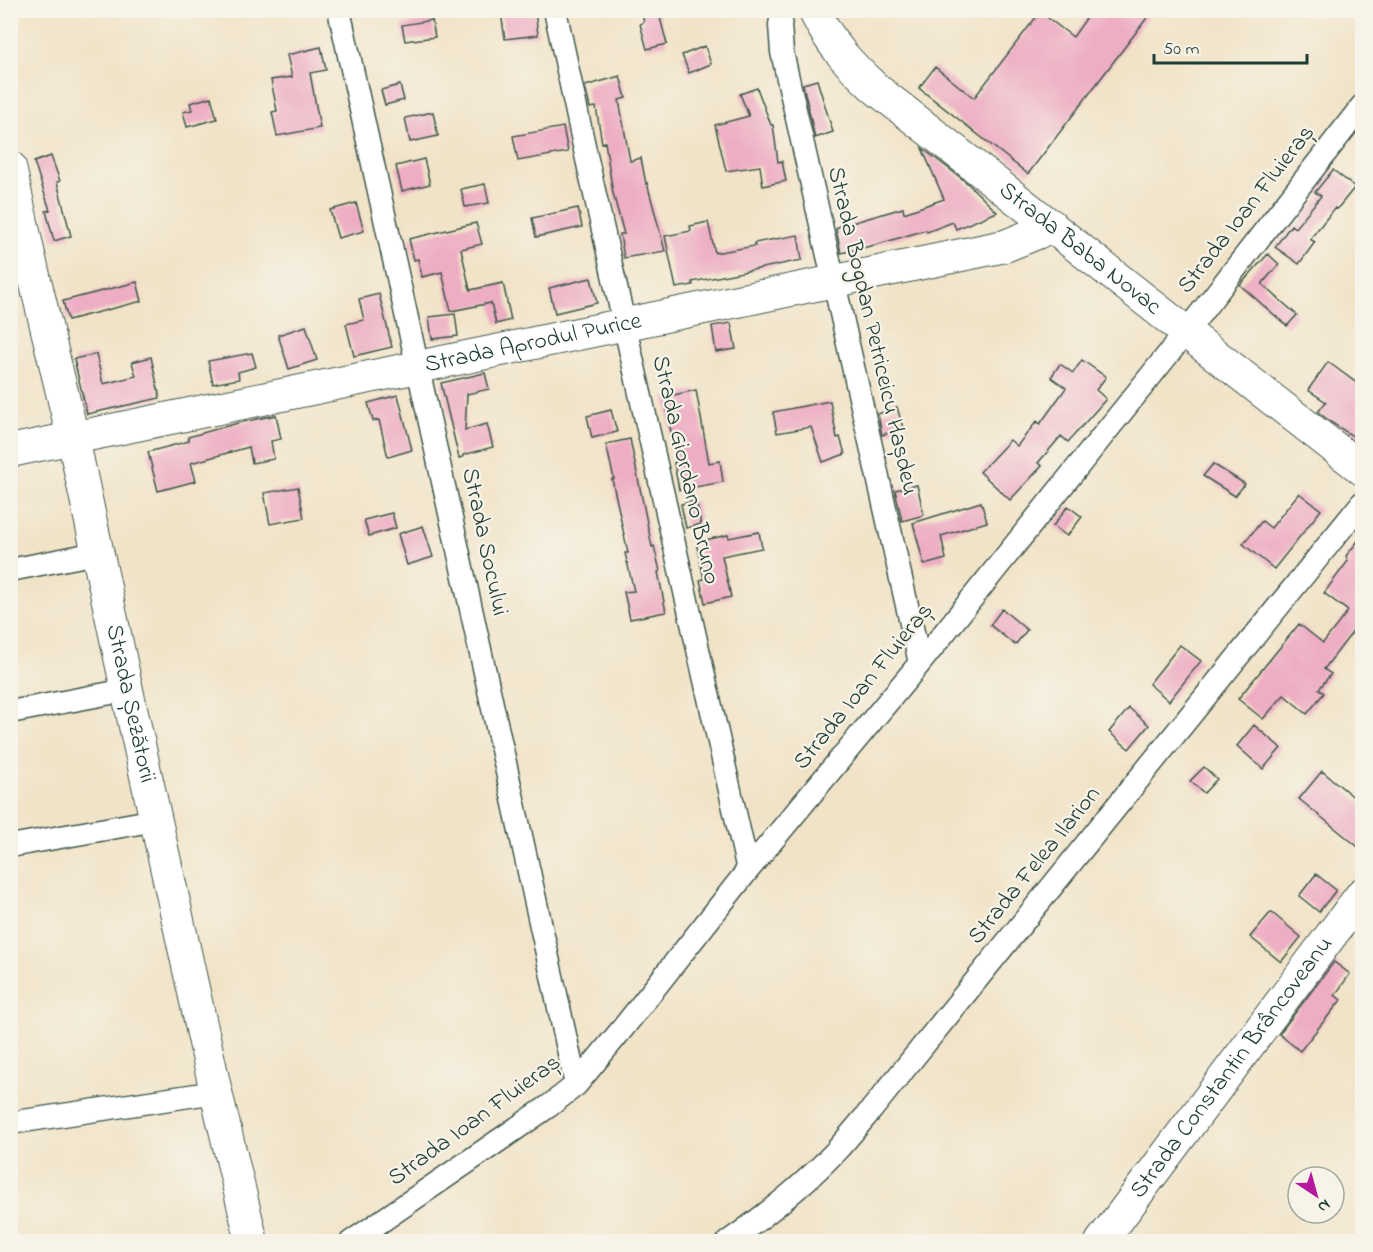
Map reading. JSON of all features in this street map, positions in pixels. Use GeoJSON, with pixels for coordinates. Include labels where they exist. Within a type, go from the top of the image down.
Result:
{"type":"FeatureCollection","features":[{"type":"Feature","properties":{"kind":"street","name":"Strada Socului"},"geometry":{"type":"LineString","coordinates":[[339,10],[576,1085]]}},
{"type":"Feature","properties":{"kind":"street","name":"Strada Giordano Bruno"},"geometry":{"type":"LineString","coordinates":[[555,10],[748,870]]}},
{"type":"Feature","properties":{"kind":"street","name":"Strada Bogdan Petriceicu Hașdeu"},"geometry":{"type":"LineString","coordinates":[[783,10],[780,25],[782,52],[920,663]]}},
{"type":"Feature","properties":{"kind":"street","name":"Strada Baba Novac"},"geometry":{"type":"LineString","coordinates":[[814,10],[835,47],[875,88],[1362,469]]}},
{"type":"Feature","properties":{"kind":"street","name":"Strada Ioan Fluieraș"},"geometry":{"type":"LineString","coordinates":[[351,1242],[576,1085],[1186,332],[1362,106]]}},
{"type":"Feature","properties":{"kind":"street","name":"Strada Șezătorii"},"geometry":{"type":"LineString","coordinates":[[10,167],[20,257],[73,438],[216,1092],[252,1242]]}},
{"type":"Feature","properties":{"kind":"street","name":"Strada Aprodul Purice"},"geometry":{"type":"LineString","coordinates":[[10,451],[1005,246],[1051,225]]}},
{"type":"Feature","properties":{"kind":"street","name":"Strada Felea Ilarion"},"geometry":{"type":"LineString","coordinates":[[728,1242],[802,1184],[835,1152],[873,1109],[1362,503]]}},
{"type":"Feature","properties":{"kind":"street"},"geometry":{"type":"LineString","coordinates":[[10,570],[97,554]]}},
{"type":"Feature","properties":{"kind":"street"},"geometry":{"type":"LineString","coordinates":[[10,712],[127,690]]}},
{"type":"Feature","properties":{"kind":"street"},"geometry":{"type":"LineString","coordinates":[[10,846],[156,820]]}},
{"type":"Feature","properties":{"kind":"street","name":"Strada Constantin Brâncoveanu"},"geometry":{"type":"LineString","coordinates":[[1101,1242],[1362,894]]}},
{"type":"Feature","properties":{"kind":"street"},"geometry":{"type":"LineString","coordinates":[[10,1123],[216,1092]]}},
{"type":"Feature","properties":{"kind":"building"},"geometry":{"type":"Polygon","coordinates":[[[535,10],[538,35],[505,39],[501,13],[535,10]]]}},
{"type":"Feature","properties":{"kind":"building"},"geometry":{"type":"Polygon","coordinates":[[[641,10],[658,10],[667,44],[647,49],[640,24],[644,22],[641,10]]]}},
{"type":"Feature","properties":{"kind":"building"},"geometry":{"type":"Polygon","coordinates":[[[1092,10],[1153,10],[1028,174],[919,88],[935,67],[974,98],[1040,12],[1073,37],[1092,10]]]}},
{"type":"Feature","properties":{"kind":"building"},"geometry":{"type":"Polygon","coordinates":[[[432,20],[435,37],[405,41],[402,25],[432,20]]]}},
{"type":"Feature","properties":{"kind":"building"},"geometry":{"type":"Polygon","coordinates":[[[705,46],[711,64],[689,73],[682,55],[705,46]]]}},
{"type":"Feature","properties":{"kind":"building"},"geometry":{"type":"Polygon","coordinates":[[[321,47],[326,70],[310,73],[320,128],[277,136],[272,112],[277,111],[271,80],[292,77],[287,55],[321,47]]]}},
{"type":"Feature","properties":{"kind":"building"},"geometry":{"type":"Polygon","coordinates":[[[620,76],[626,98],[619,100],[630,161],[641,158],[665,251],[624,258],[620,234],[624,234],[613,193],[605,142],[602,143],[596,107],[590,108],[585,86],[620,76]]]}},
{"type":"Feature","properties":{"kind":"building"},"geometry":{"type":"Polygon","coordinates":[[[817,80],[833,132],[815,138],[803,84],[817,80]]]}},
{"type":"Feature","properties":{"kind":"building"},"geometry":{"type":"Polygon","coordinates":[[[400,85],[404,100],[385,105],[381,90],[400,85]]]}},
{"type":"Feature","properties":{"kind":"building"},"geometry":{"type":"Polygon","coordinates":[[[757,88],[771,125],[773,125],[778,162],[782,161],[786,181],[763,186],[760,166],[726,171],[715,125],[749,116],[740,94],[757,88]]]}},
{"type":"Feature","properties":{"kind":"building"},"geometry":{"type":"Polygon","coordinates":[[[211,97],[217,119],[187,127],[183,112],[192,110],[190,103],[211,97]]]}},
{"type":"Feature","properties":{"kind":"building"},"geometry":{"type":"Polygon","coordinates":[[[433,112],[438,136],[410,142],[405,118],[433,112]]]}},
{"type":"Feature","properties":{"kind":"building"},"geometry":{"type":"Polygon","coordinates":[[[563,127],[568,152],[518,161],[513,136],[563,127]]]}},
{"type":"Feature","properties":{"kind":"building"},"geometry":{"type":"Polygon","coordinates":[[[922,148],[965,181],[997,212],[956,229],[953,222],[927,232],[926,230],[841,253],[836,229],[847,221],[848,224],[903,208],[904,213],[944,199],[922,148]]]}},
{"type":"Feature","properties":{"kind":"building"},"geometry":{"type":"Polygon","coordinates":[[[51,156],[60,181],[57,182],[71,236],[54,241],[46,211],[50,210],[34,162],[51,156]]]}},
{"type":"Feature","properties":{"kind":"building"},"geometry":{"type":"Polygon","coordinates":[[[424,159],[430,184],[402,191],[396,166],[424,159]]]}},
{"type":"Feature","properties":{"kind":"building"},"geometry":{"type":"Polygon","coordinates":[[[1333,170],[1355,187],[1310,239],[1315,242],[1299,264],[1275,247],[1291,225],[1295,228],[1321,196],[1315,192],[1333,170]]]}},
{"type":"Feature","properties":{"kind":"building"},"geometry":{"type":"Polygon","coordinates":[[[485,184],[489,203],[465,207],[461,189],[485,184]]]}},
{"type":"Feature","properties":{"kind":"building"},"geometry":{"type":"Polygon","coordinates":[[[356,203],[364,231],[338,238],[330,210],[356,203]]]}},
{"type":"Feature","properties":{"kind":"building"},"geometry":{"type":"Polygon","coordinates":[[[578,208],[582,227],[536,237],[532,218],[578,208]]]}},
{"type":"Feature","properties":{"kind":"building"},"geometry":{"type":"Polygon","coordinates":[[[708,222],[715,253],[798,235],[802,260],[692,282],[693,285],[676,288],[665,236],[691,231],[690,226],[708,222]]]}},
{"type":"Feature","properties":{"kind":"building"},"geometry":{"type":"Polygon","coordinates":[[[476,223],[482,244],[461,249],[470,290],[503,283],[511,320],[496,324],[491,303],[451,311],[442,272],[422,277],[418,259],[414,260],[409,239],[476,223]]]}},
{"type":"Feature","properties":{"kind":"building"},"geometry":{"type":"Polygon","coordinates":[[[1268,254],[1279,264],[1262,284],[1297,315],[1287,326],[1240,285],[1268,254]]]}},
{"type":"Feature","properties":{"kind":"building"},"geometry":{"type":"Polygon","coordinates":[[[591,278],[597,303],[555,313],[549,288],[591,278]]]}},
{"type":"Feature","properties":{"kind":"building"},"geometry":{"type":"Polygon","coordinates":[[[137,282],[142,301],[68,320],[63,301],[137,282]]]}},
{"type":"Feature","properties":{"kind":"building"},"geometry":{"type":"Polygon","coordinates":[[[379,294],[392,347],[354,356],[346,324],[364,320],[359,299],[379,294]]]}},
{"type":"Feature","properties":{"kind":"building"},"geometry":{"type":"Polygon","coordinates":[[[455,314],[458,336],[432,339],[429,317],[455,314]]]}},
{"type":"Feature","properties":{"kind":"building"},"geometry":{"type":"Polygon","coordinates":[[[731,323],[736,349],[716,352],[712,326],[731,323]]]}},
{"type":"Feature","properties":{"kind":"building"},"geometry":{"type":"Polygon","coordinates":[[[306,326],[317,360],[289,369],[278,335],[306,326]]]}},
{"type":"Feature","properties":{"kind":"building"},"geometry":{"type":"Polygon","coordinates":[[[252,353],[256,367],[238,372],[239,379],[213,384],[208,361],[252,353]]]}},
{"type":"Feature","properties":{"kind":"building"},"geometry":{"type":"Polygon","coordinates":[[[96,354],[103,384],[136,376],[132,362],[151,357],[160,398],[87,414],[74,359],[96,354]]]}},
{"type":"Feature","properties":{"kind":"building"},"geometry":{"type":"Polygon","coordinates":[[[1082,360],[1106,377],[1096,390],[1106,399],[1068,442],[1061,436],[1038,463],[1042,466],[1010,500],[980,472],[1010,440],[1017,446],[1037,421],[1040,424],[1066,388],[1051,377],[1060,364],[1073,373],[1082,360]]]}},
{"type":"Feature","properties":{"kind":"building"},"geometry":{"type":"Polygon","coordinates":[[[1328,362],[1362,387],[1362,442],[1318,412],[1326,402],[1308,390],[1328,362]]]}},
{"type":"Feature","properties":{"kind":"building"},"geometry":{"type":"Polygon","coordinates":[[[485,373],[489,389],[467,394],[465,430],[487,424],[493,447],[459,458],[441,383],[485,373]]]}},
{"type":"Feature","properties":{"kind":"building"},"geometry":{"type":"Polygon","coordinates":[[[696,390],[709,463],[720,461],[723,482],[679,490],[665,397],[696,390]]]}},
{"type":"Feature","properties":{"kind":"building"},"geometry":{"type":"Polygon","coordinates":[[[398,395],[412,450],[388,457],[379,420],[373,421],[368,403],[398,395]]]}},
{"type":"Feature","properties":{"kind":"building"},"geometry":{"type":"Polygon","coordinates":[[[830,401],[837,438],[840,437],[845,454],[823,462],[811,427],[777,433],[773,412],[830,401]]]}},
{"type":"Feature","properties":{"kind":"building"},"geometry":{"type":"Polygon","coordinates":[[[897,407],[903,428],[882,435],[878,414],[897,407]]]}},
{"type":"Feature","properties":{"kind":"building"},"geometry":{"type":"Polygon","coordinates":[[[611,410],[617,432],[592,438],[587,416],[611,410]]]}},
{"type":"Feature","properties":{"kind":"building"},"geometry":{"type":"Polygon","coordinates":[[[276,415],[281,439],[271,441],[274,459],[252,463],[249,447],[191,463],[196,481],[158,491],[148,452],[189,441],[188,437],[276,415]]]}},
{"type":"Feature","properties":{"kind":"building"},"geometry":{"type":"Polygon","coordinates":[[[630,439],[652,547],[654,546],[660,571],[658,572],[666,612],[630,619],[624,592],[634,591],[606,444],[630,439]]]}},
{"type":"Feature","properties":{"kind":"building"},"geometry":{"type":"Polygon","coordinates":[[[1213,464],[1245,484],[1235,496],[1203,476],[1213,464]]]}},
{"type":"Feature","properties":{"kind":"building"},"geometry":{"type":"Polygon","coordinates":[[[917,485],[924,515],[902,521],[895,490],[917,485]]]}},
{"type":"Feature","properties":{"kind":"building"},"geometry":{"type":"Polygon","coordinates":[[[298,487],[304,518],[270,524],[264,493],[298,487]]]}},
{"type":"Feature","properties":{"kind":"building"},"geometry":{"type":"Polygon","coordinates":[[[1299,493],[1321,510],[1274,569],[1243,544],[1262,521],[1271,528],[1299,493]]]}},
{"type":"Feature","properties":{"kind":"building"},"geometry":{"type":"Polygon","coordinates":[[[696,501],[701,524],[686,528],[681,504],[696,501]]]}},
{"type":"Feature","properties":{"kind":"building"},"geometry":{"type":"Polygon","coordinates":[[[981,502],[987,522],[941,536],[946,559],[924,565],[913,523],[981,502]]]}},
{"type":"Feature","properties":{"kind":"building"},"geometry":{"type":"Polygon","coordinates":[[[1068,506],[1082,517],[1067,536],[1053,526],[1068,506]]]}},
{"type":"Feature","properties":{"kind":"building"},"geometry":{"type":"Polygon","coordinates":[[[392,513],[396,528],[369,536],[364,520],[392,513]]]}},
{"type":"Feature","properties":{"kind":"building"},"geometry":{"type":"Polygon","coordinates":[[[423,526],[433,557],[407,565],[398,534],[423,526]]]}},
{"type":"Feature","properties":{"kind":"building"},"geometry":{"type":"Polygon","coordinates":[[[759,532],[762,548],[722,556],[731,597],[705,603],[700,580],[704,579],[696,542],[728,535],[729,538],[759,532]]]}},
{"type":"Feature","properties":{"kind":"building"},"geometry":{"type":"Polygon","coordinates":[[[1362,536],[1362,622],[1324,669],[1331,674],[1319,689],[1324,693],[1307,714],[1284,695],[1263,719],[1238,699],[1299,624],[1323,643],[1348,611],[1324,593],[1348,561],[1346,556],[1362,536]]]}},
{"type":"Feature","properties":{"kind":"building"},"geometry":{"type":"Polygon","coordinates":[[[1002,609],[1027,630],[1015,645],[990,625],[1002,609]]]}},
{"type":"Feature","properties":{"kind":"building"},"geometry":{"type":"Polygon","coordinates":[[[1180,645],[1201,661],[1169,701],[1149,684],[1180,645]]]}},
{"type":"Feature","properties":{"kind":"building"},"geometry":{"type":"Polygon","coordinates":[[[1129,708],[1149,725],[1129,749],[1109,732],[1129,708]]]}},
{"type":"Feature","properties":{"kind":"building"},"geometry":{"type":"Polygon","coordinates":[[[1254,725],[1281,748],[1263,769],[1237,746],[1254,725]]]}},
{"type":"Feature","properties":{"kind":"building"},"geometry":{"type":"Polygon","coordinates":[[[1204,767],[1217,779],[1204,793],[1190,781],[1204,767]]]}},
{"type":"Feature","properties":{"kind":"building"},"geometry":{"type":"Polygon","coordinates":[[[1322,771],[1362,804],[1362,850],[1299,799],[1322,771]]]}},
{"type":"Feature","properties":{"kind":"building"},"geometry":{"type":"Polygon","coordinates":[[[1316,874],[1336,890],[1319,912],[1299,896],[1316,874]]]}},
{"type":"Feature","properties":{"kind":"building"},"geometry":{"type":"Polygon","coordinates":[[[1271,912],[1301,937],[1281,962],[1250,937],[1271,912]]]}},
{"type":"Feature","properties":{"kind":"building"},"geometry":{"type":"Polygon","coordinates":[[[1334,962],[1350,974],[1335,995],[1341,1000],[1300,1051],[1279,1034],[1334,962]]]}}]}
